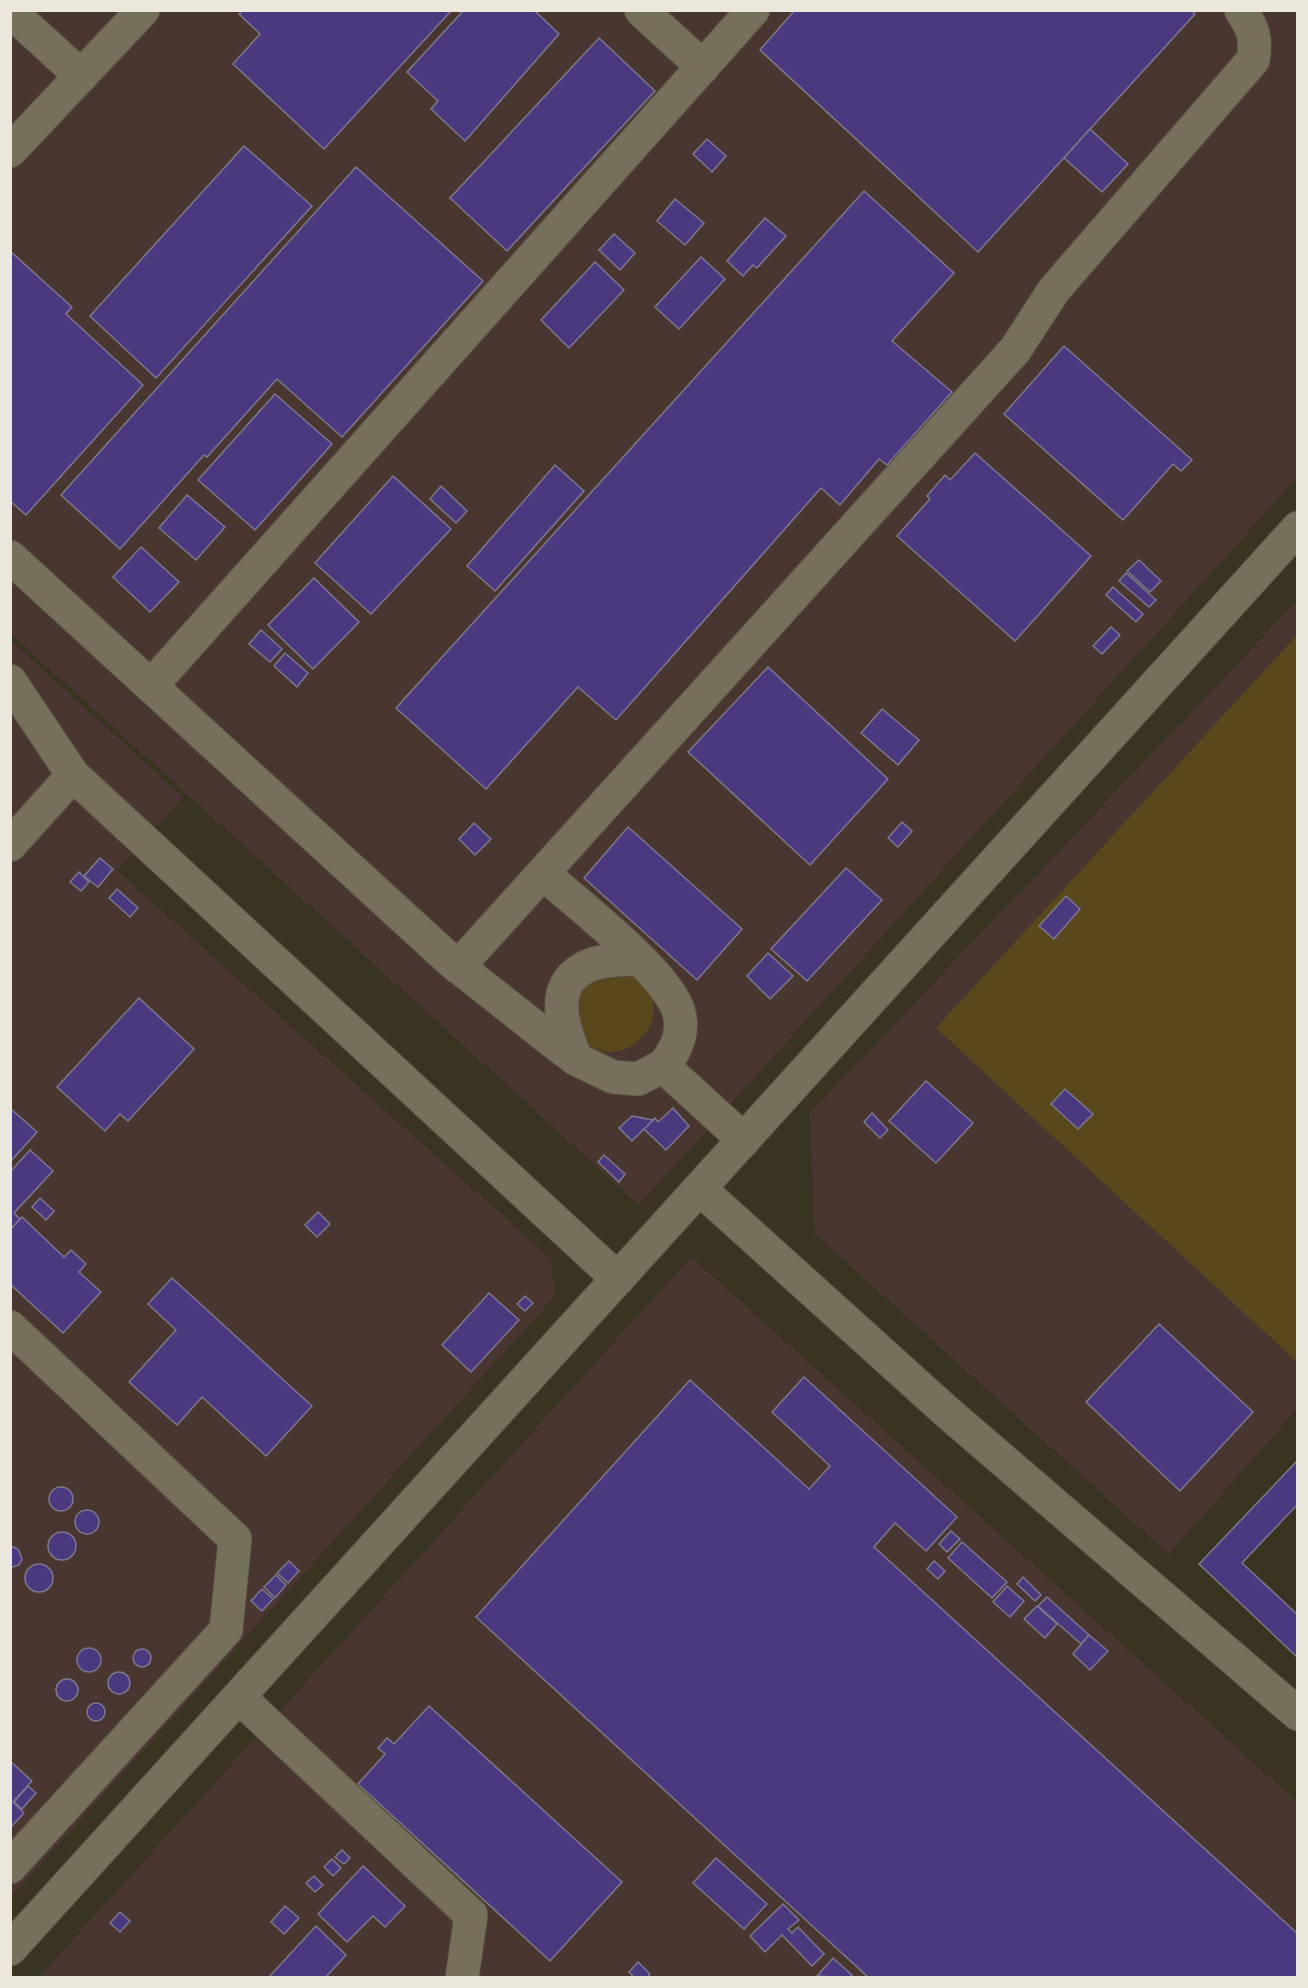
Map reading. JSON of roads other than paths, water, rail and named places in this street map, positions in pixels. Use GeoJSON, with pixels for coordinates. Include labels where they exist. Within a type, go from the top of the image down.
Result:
{"type":"FeatureCollection","features":[{"type":"Feature","properties":{"kind":"street"},"geometry":{"type":"LineString","coordinates":[[10,152],[143,10]]}},
{"type":"Feature","properties":{"kind":"street"},"geometry":{"type":"LineString","coordinates":[[641,10],[702,67]]}},
{"type":"Feature","properties":{"kind":"street"},"geometry":{"type":"LineString","coordinates":[[151,686],[753,10]]}},
{"type":"Feature","properties":{"kind":"street"},"geometry":{"type":"LineString","coordinates":[[458,967],[1015,351],[1054,290],[1253,60],[1256,44],[1252,28],[1242,10]]}},
{"type":"Feature","properties":{"kind":"street"},"geometry":{"type":"LineString","coordinates":[[10,11],[81,76]]}},
{"type":"Feature","properties":{"kind":"street"},"geometry":{"type":"LineString","coordinates":[[10,1949],[1298,528]]}},
{"type":"Feature","properties":{"kind":"street"},"geometry":{"type":"LineString","coordinates":[[10,557],[458,967],[576,1059],[613,1077],[626,1079],[651,1074],[673,1055],[678,1042],[680,1018],[671,996],[639,959],[543,873]]}},
{"type":"Feature","properties":{"kind":"street"},"geometry":{"type":"LineString","coordinates":[[10,681],[73,775],[618,1279]]}},
{"type":"Feature","properties":{"kind":"street"},"geometry":{"type":"LineString","coordinates":[[10,845],[73,775]]}},
{"type":"Feature","properties":{"kind":"street"},"geometry":{"type":"LineString","coordinates":[[576,1059],[561,1018],[561,1001],[568,984],[575,975],[594,964],[639,959]]}},
{"type":"Feature","properties":{"kind":"street"},"geometry":{"type":"LineString","coordinates":[[663,1066],[744,1140]]}},
{"type":"Feature","properties":{"kind":"street"},"geometry":{"type":"LineString","coordinates":[[700,1189],[946,1412],[1298,1713]]}},
{"type":"Feature","properties":{"kind":"street"},"geometry":{"type":"LineString","coordinates":[[10,1327],[235,1539],[226,1630],[10,1868]]}},
{"type":"Feature","properties":{"kind":"street"},"geometry":{"type":"LineString","coordinates":[[240,1697],[471,1915],[462,1977]]}}]}
